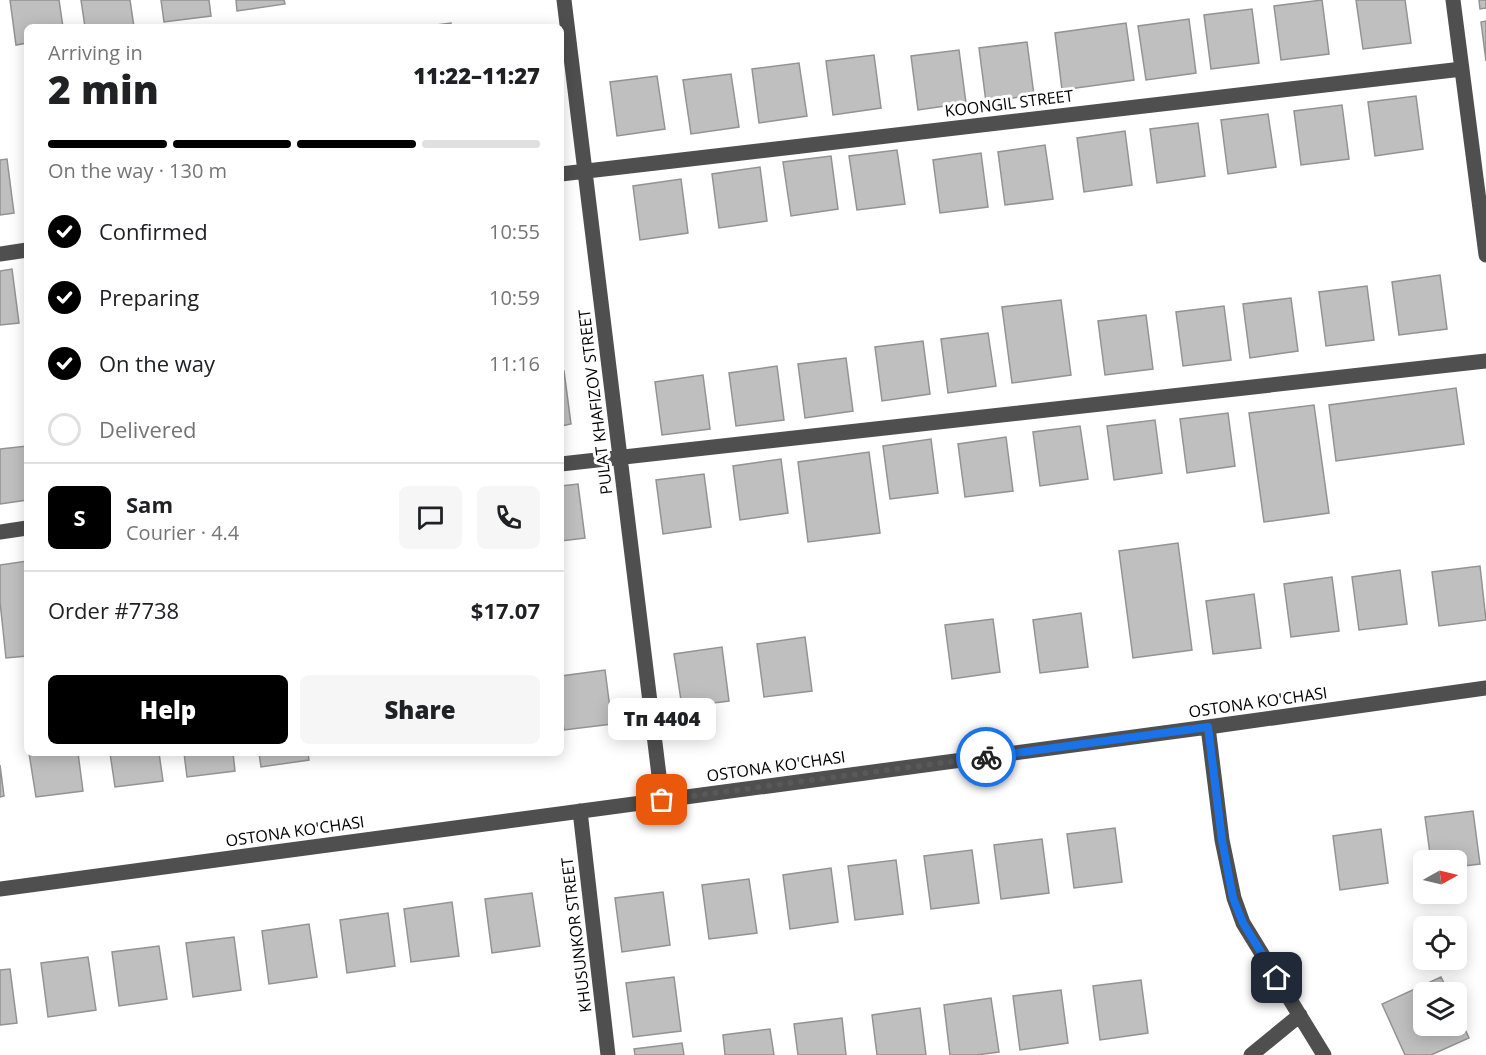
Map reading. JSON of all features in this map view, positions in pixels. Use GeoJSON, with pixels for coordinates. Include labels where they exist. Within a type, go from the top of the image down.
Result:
{"type":"FeatureCollection","features":[{"type":"Feature","properties":{"kind":"street","name":"PULAT KHAFIZOV STREET"},"geometry":{"type":"LineString","coordinates":[[564,0],[662,800]]}},
{"type":"Feature","properties":{"kind":"street"},"geometry":{"type":"LineString","coordinates":[[1453,0],[1486,255]]}},
{"type":"Feature","properties":{"kind":"street","name":"KOONGIL STREET"},"geometry":{"type":"LineString","coordinates":[[564,174],[1462,69]]}},
{"type":"Feature","properties":{"kind":"street"},"geometry":{"type":"LineString","coordinates":[[0,254],[24,250]]}},
{"type":"Feature","properties":{"kind":"street"},"geometry":{"type":"LineString","coordinates":[[564,464],[1486,361]]}},
{"type":"Feature","properties":{"kind":"street"},"geometry":{"type":"LineString","coordinates":[[0,532],[24,528]]}},
{"type":"Feature","properties":{"kind":"street","name":"OSTONA KO'CHASI"},"geometry":{"type":"LineString","coordinates":[[0,890],[1486,688]]}},
{"type":"Feature","properties":{"kind":"street"},"geometry":{"type":"LineString","coordinates":[[1208,727],[1222,840],[1233,898],[1243,923],[1324,1055]]}},
{"type":"Feature","properties":{"kind":"street","name":"KHUSUNKOR STREET"},"geometry":{"type":"LineString","coordinates":[[580,811],[608,1055]]}},
{"type":"Feature","properties":{"kind":"street"},"geometry":{"type":"LineString","coordinates":[[1251,1055],[1300,1015]]}},
{"type":"Feature","properties":{"kind":"building"},"geometry":{"type":"Polygon","coordinates":[[[10,0],[59,0],[63,24],[24,24],[24,44],[16,45],[10,0]]]}},
{"type":"Feature","properties":{"kind":"building"},"geometry":{"type":"Polygon","coordinates":[[[81,0],[130,0],[134,24],[85,24],[81,0]]]}},
{"type":"Feature","properties":{"kind":"building"},"geometry":{"type":"Polygon","coordinates":[[[161,0],[209,0],[211,16],[164,22],[161,0]]]}},
{"type":"Feature","properties":{"kind":"building"},"geometry":{"type":"Polygon","coordinates":[[[236,0],[284,0],[285,4],[237,11],[236,0]]]}},
{"type":"Feature","properties":{"kind":"building"},"geometry":{"type":"Polygon","coordinates":[[[1322,0],[1329,54],[1281,60],[1274,6],[1322,0]]]}},
{"type":"Feature","properties":{"kind":"building"},"geometry":{"type":"Polygon","coordinates":[[[1356,0],[1405,0],[1411,43],[1363,49],[1356,0]]]}},
{"type":"Feature","properties":{"kind":"building"},"geometry":{"type":"Polygon","coordinates":[[[1479,0],[1486,0],[1486,8],[1480,9],[1479,0]]]}},
{"type":"Feature","properties":{"kind":"building"},"geometry":{"type":"Polygon","coordinates":[[[1252,9],[1259,63],[1211,69],[1204,15],[1252,9]]]}},
{"type":"Feature","properties":{"kind":"building"},"geometry":{"type":"Polygon","coordinates":[[[1189,19],[1196,73],[1146,80],[1138,26],[1189,19]]]}},
{"type":"Feature","properties":{"kind":"building"},"geometry":{"type":"Polygon","coordinates":[[[1486,21],[1486,61],[1481,22],[1486,21]]]}},
{"type":"Feature","properties":{"kind":"building"},"geometry":{"type":"Polygon","coordinates":[[[1126,23],[1134,80],[1062,90],[1055,33],[1126,23]]]}},
{"type":"Feature","properties":{"kind":"building"},"geometry":{"type":"Polygon","coordinates":[[[1027,42],[1034,95],[986,102],[979,48],[1027,42]]]}},
{"type":"Feature","properties":{"kind":"building"},"geometry":{"type":"Polygon","coordinates":[[[959,50],[966,103],[918,110],[911,56],[959,50]]]}},
{"type":"Feature","properties":{"kind":"building"},"geometry":{"type":"Polygon","coordinates":[[[874,55],[881,108],[833,115],[826,61],[874,55]]]}},
{"type":"Feature","properties":{"kind":"building"},"geometry":{"type":"Polygon","coordinates":[[[799,63],[807,116],[759,123],[752,69],[799,63]]]}},
{"type":"Feature","properties":{"kind":"building"},"geometry":{"type":"Polygon","coordinates":[[[731,74],[739,127],[691,134],[683,80],[731,74]]]}},
{"type":"Feature","properties":{"kind":"building"},"geometry":{"type":"Polygon","coordinates":[[[657,76],[665,129],[617,136],[610,82],[657,76]]]}},
{"type":"Feature","properties":{"kind":"building"},"geometry":{"type":"Polygon","coordinates":[[[1416,96],[1423,149],[1375,156],[1368,102],[1416,96]]]}},
{"type":"Feature","properties":{"kind":"building"},"geometry":{"type":"Polygon","coordinates":[[[1342,105],[1349,159],[1301,165],[1294,111],[1342,105]]]}},
{"type":"Feature","properties":{"kind":"building"},"geometry":{"type":"Polygon","coordinates":[[[1268,114],[1276,167],[1228,174],[1221,120],[1268,114]]]}},
{"type":"Feature","properties":{"kind":"building"},"geometry":{"type":"Polygon","coordinates":[[[1198,123],[1205,176],[1157,183],[1150,129],[1198,123]]]}},
{"type":"Feature","properties":{"kind":"building"},"geometry":{"type":"Polygon","coordinates":[[[1125,131],[1132,185],[1084,192],[1077,138],[1125,131]]]}},
{"type":"Feature","properties":{"kind":"building"},"geometry":{"type":"Polygon","coordinates":[[[1045,145],[1053,199],[1005,205],[998,152],[1045,145]]]}},
{"type":"Feature","properties":{"kind":"building"},"geometry":{"type":"Polygon","coordinates":[[[897,150],[905,204],[857,210],[849,156],[897,150]]]}},
{"type":"Feature","properties":{"kind":"building"},"geometry":{"type":"Polygon","coordinates":[[[981,153],[988,207],[940,213],[933,160],[981,153]]]}},
{"type":"Feature","properties":{"kind":"building"},"geometry":{"type":"Polygon","coordinates":[[[831,156],[838,209],[791,216],[783,162],[831,156]]]}},
{"type":"Feature","properties":{"kind":"building"},"geometry":{"type":"Polygon","coordinates":[[[7,159],[14,213],[0,215],[0,160],[7,159]]]}},
{"type":"Feature","properties":{"kind":"building"},"geometry":{"type":"Polygon","coordinates":[[[760,167],[767,221],[719,228],[712,174],[760,167]]]}},
{"type":"Feature","properties":{"kind":"building"},"geometry":{"type":"Polygon","coordinates":[[[681,179],[688,233],[640,240],[633,186],[681,179]]]}},
{"type":"Feature","properties":{"kind":"building"},"geometry":{"type":"Polygon","coordinates":[[[12,269],[19,323],[0,325],[0,271],[12,269]]]}},
{"type":"Feature","properties":{"kind":"building"},"geometry":{"type":"Polygon","coordinates":[[[1440,275],[1447,329],[1399,335],[1392,282],[1440,275]]]}},
{"type":"Feature","properties":{"kind":"building"},"geometry":{"type":"Polygon","coordinates":[[[1367,286],[1374,340],[1326,346],[1319,292],[1367,286]]]}},
{"type":"Feature","properties":{"kind":"building"},"geometry":{"type":"Polygon","coordinates":[[[1291,298],[1298,351],[1250,358],[1243,304],[1291,298]]]}},
{"type":"Feature","properties":{"kind":"building"},"geometry":{"type":"Polygon","coordinates":[[[1061,300],[1071,375],[1012,383],[1002,307],[1061,300]]]}},
{"type":"Feature","properties":{"kind":"building"},"geometry":{"type":"Polygon","coordinates":[[[1224,306],[1231,360],[1183,366],[1176,312],[1224,306]]]}},
{"type":"Feature","properties":{"kind":"building"},"geometry":{"type":"Polygon","coordinates":[[[1146,315],[1153,369],[1105,375],[1098,321],[1146,315]]]}},
{"type":"Feature","properties":{"kind":"building"},"geometry":{"type":"Polygon","coordinates":[[[988,333],[996,386],[948,393],[941,339],[988,333]]]}},
{"type":"Feature","properties":{"kind":"building"},"geometry":{"type":"Polygon","coordinates":[[[923,341],[930,394],[882,401],[875,347],[923,341]]]}},
{"type":"Feature","properties":{"kind":"building"},"geometry":{"type":"Polygon","coordinates":[[[846,358],[853,411],[805,418],[798,364],[846,358]]]}},
{"type":"Feature","properties":{"kind":"building"},"geometry":{"type":"Polygon","coordinates":[[[777,366],[784,420],[736,426],[729,373],[777,366]]]}},
{"type":"Feature","properties":{"kind":"building"},"geometry":{"type":"Polygon","coordinates":[[[564,371],[571,424],[564,425],[564,371]]]}},
{"type":"Feature","properties":{"kind":"building"},"geometry":{"type":"Polygon","coordinates":[[[703,375],[710,429],[662,435],[655,382],[703,375]]]}},
{"type":"Feature","properties":{"kind":"building"},"geometry":{"type":"Polygon","coordinates":[[[1456,388],[1464,444],[1336,461],[1329,405],[1456,388]]]}},
{"type":"Feature","properties":{"kind":"building"},"geometry":{"type":"Polygon","coordinates":[[[1314,405],[1329,513],[1264,522],[1249,413],[1314,405]]]}},
{"type":"Feature","properties":{"kind":"building"},"geometry":{"type":"Polygon","coordinates":[[[1228,413],[1235,466],[1187,473],[1180,419],[1228,413]]]}},
{"type":"Feature","properties":{"kind":"building"},"geometry":{"type":"Polygon","coordinates":[[[1155,420],[1162,473],[1114,480],[1107,426],[1155,420]]]}},
{"type":"Feature","properties":{"kind":"building"},"geometry":{"type":"Polygon","coordinates":[[[1080,426],[1088,479],[1040,486],[1033,432],[1080,426]]]}},
{"type":"Feature","properties":{"kind":"building"},"geometry":{"type":"Polygon","coordinates":[[[1006,437],[1013,491],[965,497],[958,444],[1006,437]]]}},
{"type":"Feature","properties":{"kind":"building"},"geometry":{"type":"Polygon","coordinates":[[[931,439],[938,493],[890,499],[883,446],[931,439]]]}},
{"type":"Feature","properties":{"kind":"building"},"geometry":{"type":"Polygon","coordinates":[[[24,446],[24,500],[0,504],[0,449],[24,446]]]}},
{"type":"Feature","properties":{"kind":"building"},"geometry":{"type":"Polygon","coordinates":[[[869,452],[880,533],[808,542],[798,462],[869,452]]]}},
{"type":"Feature","properties":{"kind":"building"},"geometry":{"type":"Polygon","coordinates":[[[781,459],[788,513],[740,520],[733,466],[781,459]]]}},
{"type":"Feature","properties":{"kind":"building"},"geometry":{"type":"Polygon","coordinates":[[[704,474],[711,527],[663,534],[656,480],[704,474]]]}},
{"type":"Feature","properties":{"kind":"building"},"geometry":{"type":"Polygon","coordinates":[[[578,484],[585,538],[564,541],[564,486],[578,484]]]}},
{"type":"Feature","properties":{"kind":"building"},"geometry":{"type":"Polygon","coordinates":[[[1178,543],[1192,650],[1133,658],[1119,551],[1178,543]]]}},
{"type":"Feature","properties":{"kind":"building"},"geometry":{"type":"Polygon","coordinates":[[[24,561],[24,656],[6,658],[0,602],[0,565],[24,561]]]}},
{"type":"Feature","properties":{"kind":"building"},"geometry":{"type":"Polygon","coordinates":[[[1480,566],[1486,620],[1439,626],[1432,572],[1480,566]]]}},
{"type":"Feature","properties":{"kind":"building"},"geometry":{"type":"Polygon","coordinates":[[[1400,570],[1407,624],[1359,630],[1352,577],[1400,570]]]}},
{"type":"Feature","properties":{"kind":"building"},"geometry":{"type":"Polygon","coordinates":[[[1332,577],[1339,631],[1291,637],[1284,584],[1332,577]]]}},
{"type":"Feature","properties":{"kind":"building"},"geometry":{"type":"Polygon","coordinates":[[[1254,594],[1261,648],[1213,654],[1206,601],[1254,594]]]}},
{"type":"Feature","properties":{"kind":"building"},"geometry":{"type":"Polygon","coordinates":[[[1081,613],[1088,667],[1040,673],[1033,620],[1081,613]]]}},
{"type":"Feature","properties":{"kind":"building"},"geometry":{"type":"Polygon","coordinates":[[[993,619],[1000,672],[952,679],[945,625],[993,619]]]}},
{"type":"Feature","properties":{"kind":"building"},"geometry":{"type":"Polygon","coordinates":[[[805,637],[812,691],[764,697],[757,644],[805,637]]]}},
{"type":"Feature","properties":{"kind":"building"},"geometry":{"type":"Polygon","coordinates":[[[722,647],[729,701],[682,707],[674,654],[722,647]]]}},
{"type":"Feature","properties":{"kind":"building"},"geometry":{"type":"Polygon","coordinates":[[[605,670],[612,724],[564,730],[564,676],[605,670]]]}},
{"type":"Feature","properties":{"kind":"building"},"geometry":{"type":"Polygon","coordinates":[[[29,756],[78,756],[83,791],[36,797],[29,756]]]}},
{"type":"Feature","properties":{"kind":"building"},"geometry":{"type":"Polygon","coordinates":[[[110,756],[159,756],[163,781],[115,787],[110,756]]]}},
{"type":"Feature","properties":{"kind":"building"},"geometry":{"type":"Polygon","coordinates":[[[184,756],[233,756],[235,771],[187,777],[184,756]]]}},
{"type":"Feature","properties":{"kind":"building"},"geometry":{"type":"Polygon","coordinates":[[[259,756],[308,756],[309,760],[261,767],[259,756]]]}},
{"type":"Feature","properties":{"kind":"building"},"geometry":{"type":"Polygon","coordinates":[[[0,765],[4,796],[0,797],[0,765]]]}},
{"type":"Feature","properties":{"kind":"building"},"geometry":{"type":"Polygon","coordinates":[[[1473,811],[1480,864],[1467,866],[1467,850],[1430,850],[1425,817],[1473,811]]]}},
{"type":"Feature","properties":{"kind":"building"},"geometry":{"type":"Polygon","coordinates":[[[1115,828],[1122,882],[1074,888],[1067,834],[1115,828]]]}},
{"type":"Feature","properties":{"kind":"building"},"geometry":{"type":"Polygon","coordinates":[[[1381,829],[1388,883],[1340,890],[1333,836],[1381,829]]]}},
{"type":"Feature","properties":{"kind":"building"},"geometry":{"type":"Polygon","coordinates":[[[1042,839],[1049,893],[1001,899],[994,845],[1042,839]]]}},
{"type":"Feature","properties":{"kind":"building"},"geometry":{"type":"Polygon","coordinates":[[[972,850],[979,903],[931,909],[924,856],[972,850]]]}},
{"type":"Feature","properties":{"kind":"building"},"geometry":{"type":"Polygon","coordinates":[[[896,860],[903,914],[855,920],[848,866],[896,860]]]}},
{"type":"Feature","properties":{"kind":"building"},"geometry":{"type":"Polygon","coordinates":[[[831,868],[838,922],[790,929],[783,875],[831,868]]]}},
{"type":"Feature","properties":{"kind":"building"},"geometry":{"type":"Polygon","coordinates":[[[749,879],[757,933],[709,939],[702,885],[749,879]]]}},
{"type":"Feature","properties":{"kind":"building"},"geometry":{"type":"Polygon","coordinates":[[[663,892],[670,945],[622,952],[615,898],[663,892]]]}},
{"type":"Feature","properties":{"kind":"building"},"geometry":{"type":"Polygon","coordinates":[[[532,893],[540,946],[492,953],[485,899],[532,893]]]}},
{"type":"Feature","properties":{"kind":"building"},"geometry":{"type":"Polygon","coordinates":[[[452,902],[459,956],[411,962],[404,909],[452,902]]]}},
{"type":"Feature","properties":{"kind":"building"},"geometry":{"type":"Polygon","coordinates":[[[388,913],[395,966],[347,973],[340,920],[388,913]]]}},
{"type":"Feature","properties":{"kind":"building"},"geometry":{"type":"Polygon","coordinates":[[[309,924],[317,977],[269,984],[262,931],[309,924]]]}},
{"type":"Feature","properties":{"kind":"building"},"geometry":{"type":"Polygon","coordinates":[[[234,937],[241,990],[193,997],[186,943],[234,937]]]}},
{"type":"Feature","properties":{"kind":"building"},"geometry":{"type":"Polygon","coordinates":[[[159,946],[167,999],[119,1006],[112,952],[159,946]]]}},
{"type":"Feature","properties":{"kind":"building"},"geometry":{"type":"Polygon","coordinates":[[[88,957],[96,1010],[48,1017],[41,963],[88,957]]]}},
{"type":"Feature","properties":{"kind":"building"},"geometry":{"type":"Polygon","coordinates":[[[10,969],[17,1023],[0,1025],[0,970],[10,969]]]}},
{"type":"Feature","properties":{"kind":"building"},"geometry":{"type":"Polygon","coordinates":[[[674,977],[681,1031],[633,1037],[626,983],[674,977]]]}},
{"type":"Feature","properties":{"kind":"building"},"geometry":{"type":"Polygon","coordinates":[[[1441,977],[1444,982],[1430,982],[1441,977]]]}},
{"type":"Feature","properties":{"kind":"building"},"geometry":{"type":"Polygon","coordinates":[[[1141,980],[1148,1033],[1100,1040],[1093,986],[1141,980]]]}},
{"type":"Feature","properties":{"kind":"building"},"geometry":{"type":"Polygon","coordinates":[[[1061,990],[1068,1043],[1020,1050],[1013,996],[1061,990]]]}},
{"type":"Feature","properties":{"kind":"building"},"geometry":{"type":"Polygon","coordinates":[[[1413,990],[1413,1036],[1467,1036],[1467,1034],[1469,1038],[1431,1055],[1405,1055],[1382,1004],[1413,990]]]}},
{"type":"Feature","properties":{"kind":"building"},"geometry":{"type":"Polygon","coordinates":[[[991,998],[999,1052],[950,1055],[944,1005],[991,998]]]}},
{"type":"Feature","properties":{"kind":"building"},"geometry":{"type":"Polygon","coordinates":[[[920,1008],[926,1055],[877,1055],[872,1015],[920,1008]]]}},
{"type":"Feature","properties":{"kind":"building"},"geometry":{"type":"Polygon","coordinates":[[[842,1018],[846,1055],[798,1055],[794,1024],[842,1018]]]}},
{"type":"Feature","properties":{"kind":"building"},"geometry":{"type":"Polygon","coordinates":[[[770,1029],[774,1055],[725,1055],[723,1035],[770,1029]]]}},
{"type":"Feature","properties":{"kind":"building"},"geometry":{"type":"Polygon","coordinates":[[[682,1043],[684,1055],[635,1055],[634,1049],[682,1043]]]}},
{"type":"Feature","properties":{"kind":"way so far"},"geometry":{"type":"LineString","coordinates":[[662,800],[986,757]]}},
{"type":"Feature","properties":{"kind":"place","name":"Тп 4404"},"geometry":{"type":"Point","coordinates":[662,800]}},
{"type":"Feature","properties":{"kind":"route"},"geometry":{"type":"LineString","coordinates":[[986,757],[1208,727],[1222,840],[1233,898],[1243,923],[1277,978]]}}]}
